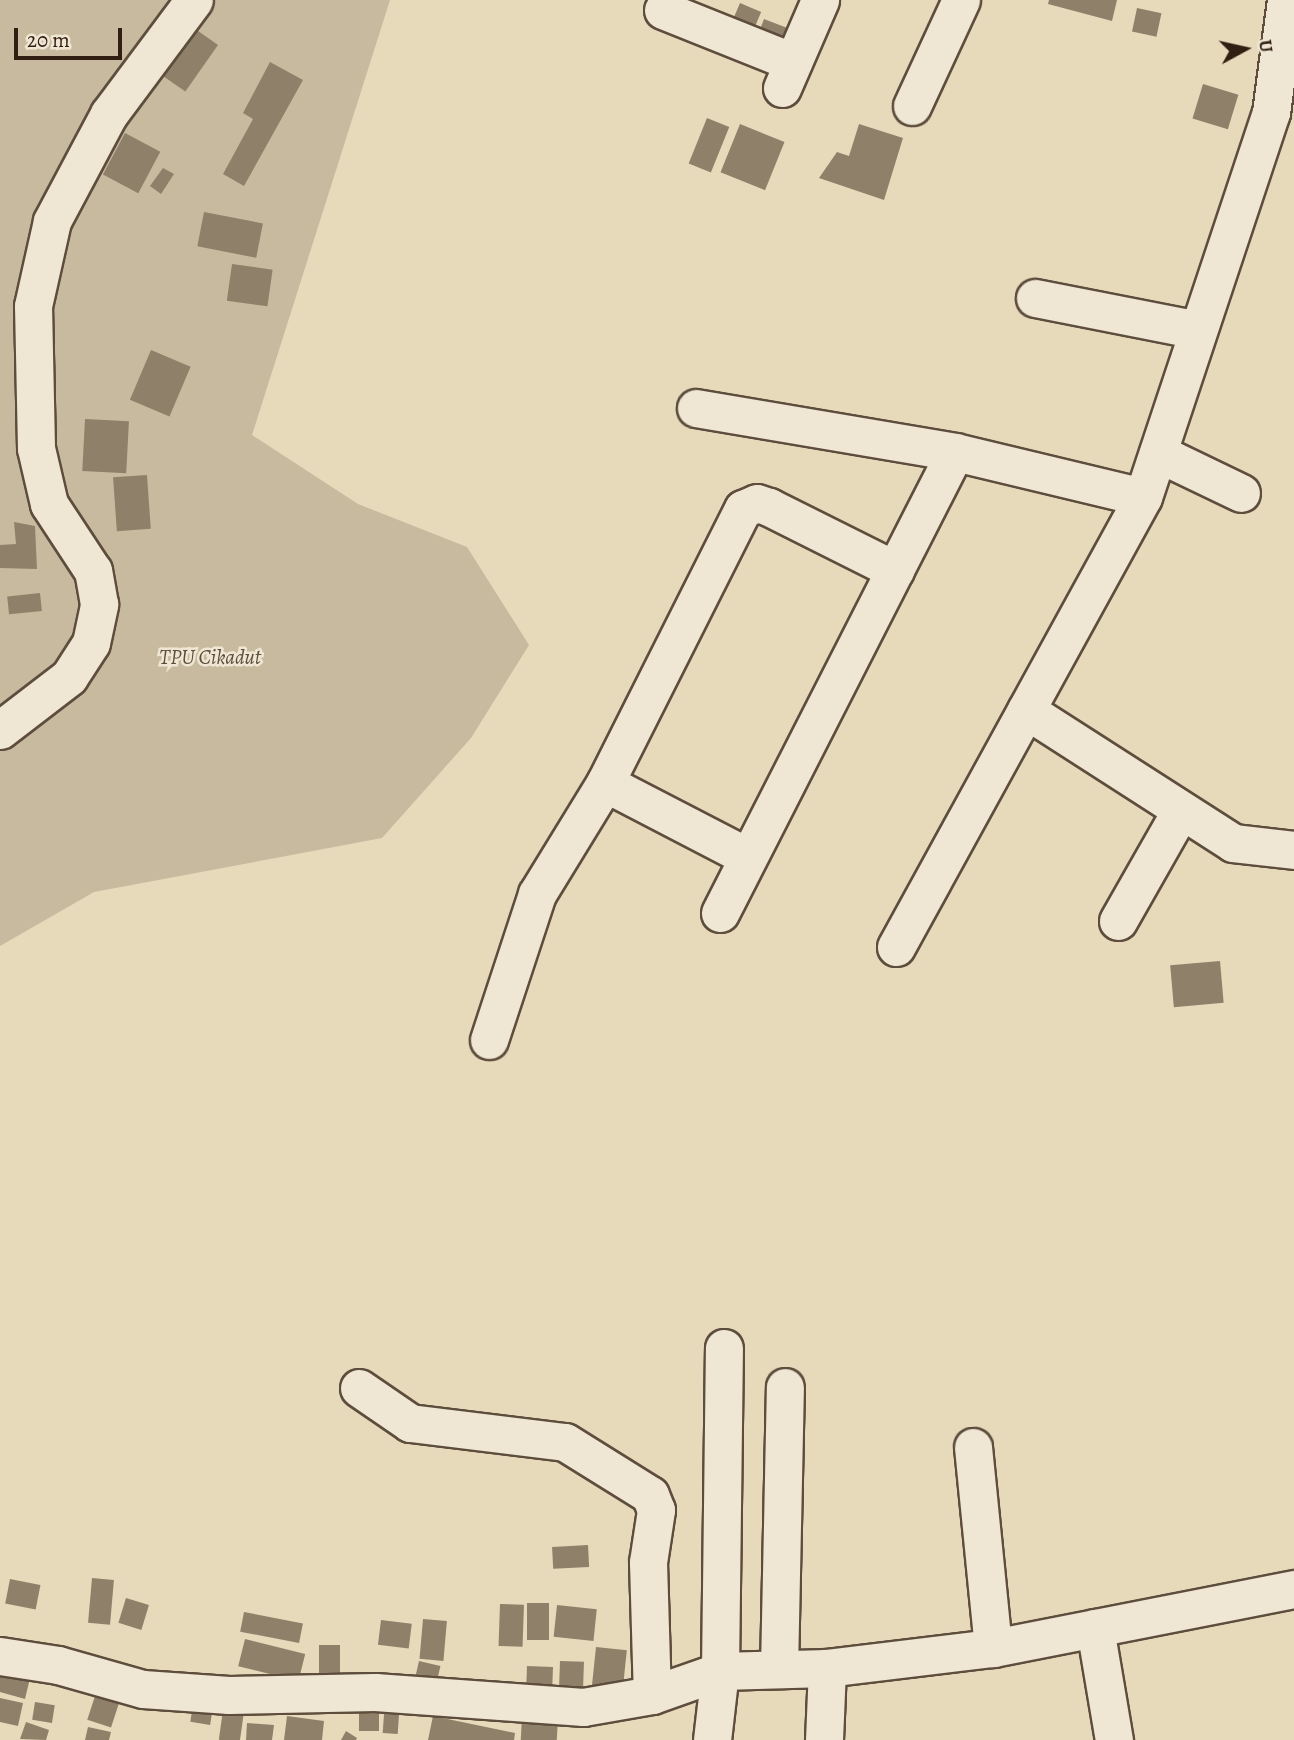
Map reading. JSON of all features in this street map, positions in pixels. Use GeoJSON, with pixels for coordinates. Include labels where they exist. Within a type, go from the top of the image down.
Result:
{"type":"FeatureCollection","features":[{"type":"Feature","properties":{"kind":"street"},"geometry":{"type":"LineString","coordinates":[[0,730],[69,677],[91,643],[99,604],[93,571],[49,505],[36,448],[33,306],[52,220],[109,114],[194,0]]}},
{"type":"Feature","properties":{"kind":"street"},"geometry":{"type":"LineString","coordinates":[[663,10],[788,75],[820,0]]}},
{"type":"Feature","properties":{"kind":"street"},"geometry":{"type":"LineString","coordinates":[[912,106],[961,0]]}},
{"type":"Feature","properties":{"kind":"street"},"geometry":{"type":"LineString","coordinates":[[896,947],[1143,497],[1271,113],[1286,0]]}},
{"type":"Feature","properties":{"kind":"street"},"geometry":{"type":"LineString","coordinates":[[1035,298],[1198,330]]}},
{"type":"Feature","properties":{"kind":"street"},"geometry":{"type":"LineString","coordinates":[[696,408],[955,452],[1143,497]]}},
{"type":"Feature","properties":{"kind":"street"},"geometry":{"type":"LineString","coordinates":[[720,913],[955,452]]}},
{"type":"Feature","properties":{"kind":"street"},"geometry":{"type":"LineString","coordinates":[[1158,453],[1241,493]]}},
{"type":"Feature","properties":{"kind":"street"},"geometry":{"type":"LineString","coordinates":[[489,1040],[537,894],[605,783],[743,509],[757,503],[769,507],[895,570]]}},
{"type":"Feature","properties":{"kind":"street"},"geometry":{"type":"LineString","coordinates":[[1026,710],[1180,812],[1233,843],[1294,849]]}},
{"type":"Feature","properties":{"kind":"street"},"geometry":{"type":"LineString","coordinates":[[605,783],[748,858]]}},
{"type":"Feature","properties":{"kind":"street"},"geometry":{"type":"LineString","coordinates":[[1118,921],[1180,812]]}},
{"type":"Feature","properties":{"kind":"street"},"geometry":{"type":"LineString","coordinates":[[712,1740],[720,1671],[724,1348]]}},
{"type":"Feature","properties":{"kind":"street"},"geometry":{"type":"LineString","coordinates":[[779,1669],[785,1387]]}},
{"type":"Feature","properties":{"kind":"street"},"geometry":{"type":"LineString","coordinates":[[359,1388],[410,1423],[565,1443],[641,1485],[656,1510],[648,1562],[652,1695]]}},
{"type":"Feature","properties":{"kind":"street"},"geometry":{"type":"LineString","coordinates":[[973,1447],[992,1648]]}},
{"type":"Feature","properties":{"kind":"street"},"geometry":{"type":"LineString","coordinates":[[0,1656],[58,1665],[144,1689],[229,1695],[375,1692],[583,1707],[652,1695],[720,1671],[827,1668],[992,1648],[1294,1589]]}},
{"type":"Feature","properties":{"kind":"street"},"geometry":{"type":"LineString","coordinates":[[1095,1628],[1114,1740]]}},
{"type":"Feature","properties":{"kind":"street"},"geometry":{"type":"LineString","coordinates":[[824,1740],[827,1668]]}},
{"type":"Feature","properties":{"kind":"green space","name":"TPU Cikadut"},"geometry":{"type":"Polygon","coordinates":[[[0,0],[390,0],[252,435],[358,504],[467,547],[529,645],[471,738],[382,838],[94,892],[0,946],[0,0]]]}},
{"type":"Feature","properties":{"kind":"building"},"geometry":{"type":"Polygon","coordinates":[[[1049,0],[1117,0],[1112,21],[1048,4],[1049,0]]]}},
{"type":"Feature","properties":{"kind":"building"},"geometry":{"type":"Polygon","coordinates":[[[740,3],[761,12],[744,52],[723,43],[740,3]]]}},
{"type":"Feature","properties":{"kind":"building"},"geometry":{"type":"Polygon","coordinates":[[[1137,8],[1161,13],[1156,37],[1132,31],[1137,8]]]}},
{"type":"Feature","properties":{"kind":"building"},"geometry":{"type":"Polygon","coordinates":[[[764,19],[787,28],[778,53],[754,44],[764,19]]]}},
{"type":"Feature","properties":{"kind":"building"},"geometry":{"type":"Polygon","coordinates":[[[191,26],[218,45],[185,92],[158,73],[191,26]]]}},
{"type":"Feature","properties":{"kind":"building"},"geometry":{"type":"Polygon","coordinates":[[[270,62],[303,80],[244,186],[223,174],[253,119],[243,113],[270,62]]]}},
{"type":"Feature","properties":{"kind":"building"},"geometry":{"type":"Polygon","coordinates":[[[1203,84],[1238,95],[1228,129],[1192,118],[1203,84]]]}},
{"type":"Feature","properties":{"kind":"building"},"geometry":{"type":"Polygon","coordinates":[[[707,118],[729,127],[711,172],[689,163],[707,118]]]}},
{"type":"Feature","properties":{"kind":"building"},"geometry":{"type":"Polygon","coordinates":[[[740,124],[785,142],[765,190],[721,172],[740,124]]]}},
{"type":"Feature","properties":{"kind":"building"},"geometry":{"type":"Polygon","coordinates":[[[859,124],[903,138],[884,200],[819,178],[837,152],[849,156],[859,124]]]}},
{"type":"Feature","properties":{"kind":"building"},"geometry":{"type":"Polygon","coordinates":[[[125,133],[160,152],[138,193],[103,174],[125,133]]]}},
{"type":"Feature","properties":{"kind":"building"},"geometry":{"type":"Polygon","coordinates":[[[163,168],[174,174],[161,194],[150,186],[163,168]]]}},
{"type":"Feature","properties":{"kind":"building"},"geometry":{"type":"Polygon","coordinates":[[[204,212],[263,223],[256,258],[197,246],[204,212]]]}},
{"type":"Feature","properties":{"kind":"building"},"geometry":{"type":"Polygon","coordinates":[[[232,264],[273,270],[267,306],[227,301],[232,264]]]}},
{"type":"Feature","properties":{"kind":"building"},"geometry":{"type":"Polygon","coordinates":[[[151,350],[191,367],[169,417],[130,400],[151,350]]]}},
{"type":"Feature","properties":{"kind":"building"},"geometry":{"type":"Polygon","coordinates":[[[85,419],[129,421],[126,473],[82,471],[85,419]]]}},
{"type":"Feature","properties":{"kind":"building"},"geometry":{"type":"Polygon","coordinates":[[[147,475],[151,529],[117,531],[113,477],[147,475]]]}},
{"type":"Feature","properties":{"kind":"building"},"geometry":{"type":"Polygon","coordinates":[[[14,522],[35,526],[37,569],[0,568],[0,545],[16,544],[14,522]]]}},
{"type":"Feature","properties":{"kind":"building"},"geometry":{"type":"Polygon","coordinates":[[[40,593],[42,611],[9,614],[7,596],[40,593]]]}},
{"type":"Feature","properties":{"kind":"building"},"geometry":{"type":"Polygon","coordinates":[[[1220,961],[1224,1003],[1174,1007],[1170,965],[1220,961]]]}},
{"type":"Feature","properties":{"kind":"building"},"geometry":{"type":"Polygon","coordinates":[[[588,1545],[589,1567],[553,1569],[552,1547],[588,1545]]]}},
{"type":"Feature","properties":{"kind":"building"},"geometry":{"type":"Polygon","coordinates":[[[92,1578],[114,1580],[110,1625],[88,1623],[92,1578]]]}},
{"type":"Feature","properties":{"kind":"building"},"geometry":{"type":"Polygon","coordinates":[[[10,1579],[40,1585],[36,1609],[5,1604],[10,1579]]]}},
{"type":"Feature","properties":{"kind":"building"},"geometry":{"type":"Polygon","coordinates":[[[126,1598],[149,1605],[141,1630],[118,1623],[126,1598]]]}},
{"type":"Feature","properties":{"kind":"building"},"geometry":{"type":"Polygon","coordinates":[[[527,1603],[549,1603],[549,1640],[527,1640],[527,1603]]]}},
{"type":"Feature","properties":{"kind":"building"},"geometry":{"type":"Polygon","coordinates":[[[500,1604],[524,1605],[523,1647],[499,1646],[500,1604]]]}},
{"type":"Feature","properties":{"kind":"building"},"geometry":{"type":"Polygon","coordinates":[[[557,1605],[597,1609],[593,1641],[554,1637],[557,1605]]]}},
{"type":"Feature","properties":{"kind":"building"},"geometry":{"type":"Polygon","coordinates":[[[244,1612],[303,1623],[299,1643],[240,1632],[244,1612]]]}},
{"type":"Feature","properties":{"kind":"building"},"geometry":{"type":"Polygon","coordinates":[[[423,1619],[447,1621],[443,1661],[420,1659],[423,1619]]]}},
{"type":"Feature","properties":{"kind":"building"},"geometry":{"type":"Polygon","coordinates":[[[381,1620],[412,1624],[409,1649],[378,1645],[381,1620]]]}},
{"type":"Feature","properties":{"kind":"building"},"geometry":{"type":"Polygon","coordinates":[[[245,1639],[305,1654],[298,1681],[238,1666],[245,1639]]]}},
{"type":"Feature","properties":{"kind":"building"},"geometry":{"type":"Polygon","coordinates":[[[319,1645],[340,1645],[340,1675],[319,1675],[319,1645]]]}},
{"type":"Feature","properties":{"kind":"building"},"geometry":{"type":"Polygon","coordinates":[[[596,1647],[627,1650],[622,1699],[591,1696],[596,1647]]]}},
{"type":"Feature","properties":{"kind":"building"},"geometry":{"type":"Polygon","coordinates":[[[419,1661],[440,1666],[436,1686],[414,1681],[419,1661]]]}},
{"type":"Feature","properties":{"kind":"building"},"geometry":{"type":"Polygon","coordinates":[[[560,1661],[584,1662],[583,1699],[559,1698],[560,1661]]]}},
{"type":"Feature","properties":{"kind":"building"},"geometry":{"type":"Polygon","coordinates":[[[527,1666],[553,1667],[552,1692],[526,1691],[527,1666]]]}},
{"type":"Feature","properties":{"kind":"building"},"geometry":{"type":"Polygon","coordinates":[[[0,1670],[30,1678],[25,1699],[0,1692],[0,1670]]]}},
{"type":"Feature","properties":{"kind":"building"},"geometry":{"type":"Polygon","coordinates":[[[95,1696],[119,1704],[111,1728],[87,1720],[95,1696]]]}},
{"type":"Feature","properties":{"kind":"building"},"geometry":{"type":"Polygon","coordinates":[[[0,1698],[23,1703],[18,1726],[0,1722],[0,1698]]]}},
{"type":"Feature","properties":{"kind":"building"},"geometry":{"type":"Polygon","coordinates":[[[385,1700],[400,1701],[398,1734],[383,1733],[385,1700]]]}},
{"type":"Feature","properties":{"kind":"building"},"geometry":{"type":"Polygon","coordinates":[[[359,1701],[379,1701],[379,1731],[359,1731],[359,1701]]]}},
{"type":"Feature","properties":{"kind":"building"},"geometry":{"type":"Polygon","coordinates":[[[35,1702],[55,1705],[52,1723],[32,1720],[35,1702]]]}},
{"type":"Feature","properties":{"kind":"building"},"geometry":{"type":"Polygon","coordinates":[[[193,1705],[213,1708],[210,1725],[190,1722],[193,1705]]]}},
{"type":"Feature","properties":{"kind":"building"},"geometry":{"type":"Polygon","coordinates":[[[223,1710],[244,1713],[240,1740],[219,1740],[223,1710]]]}},
{"type":"Feature","properties":{"kind":"building"},"geometry":{"type":"Polygon","coordinates":[[[287,1716],[324,1721],[322,1740],[284,1740],[287,1716]]]}},
{"type":"Feature","properties":{"kind":"building"},"geometry":{"type":"Polygon","coordinates":[[[433,1716],[515,1733],[514,1740],[428,1740],[433,1716]]]}},
{"type":"Feature","properties":{"kind":"building"},"geometry":{"type":"Polygon","coordinates":[[[522,1716],[558,1718],[557,1740],[521,1740],[522,1716]]]}},
{"type":"Feature","properties":{"kind":"building"},"geometry":{"type":"Polygon","coordinates":[[[26,1722],[49,1730],[46,1740],[20,1739],[26,1722]]]}},
{"type":"Feature","properties":{"kind":"building"},"geometry":{"type":"Polygon","coordinates":[[[247,1723],[274,1725],[272,1740],[246,1740],[247,1723]]]}},
{"type":"Feature","properties":{"kind":"building"},"geometry":{"type":"Polygon","coordinates":[[[88,1727],[111,1732],[109,1740],[85,1740],[88,1727]]]}},
{"type":"Feature","properties":{"kind":"building"},"geometry":{"type":"Polygon","coordinates":[[[346,1731],[357,1738],[356,1740],[341,1740],[346,1731]]]}}]}
